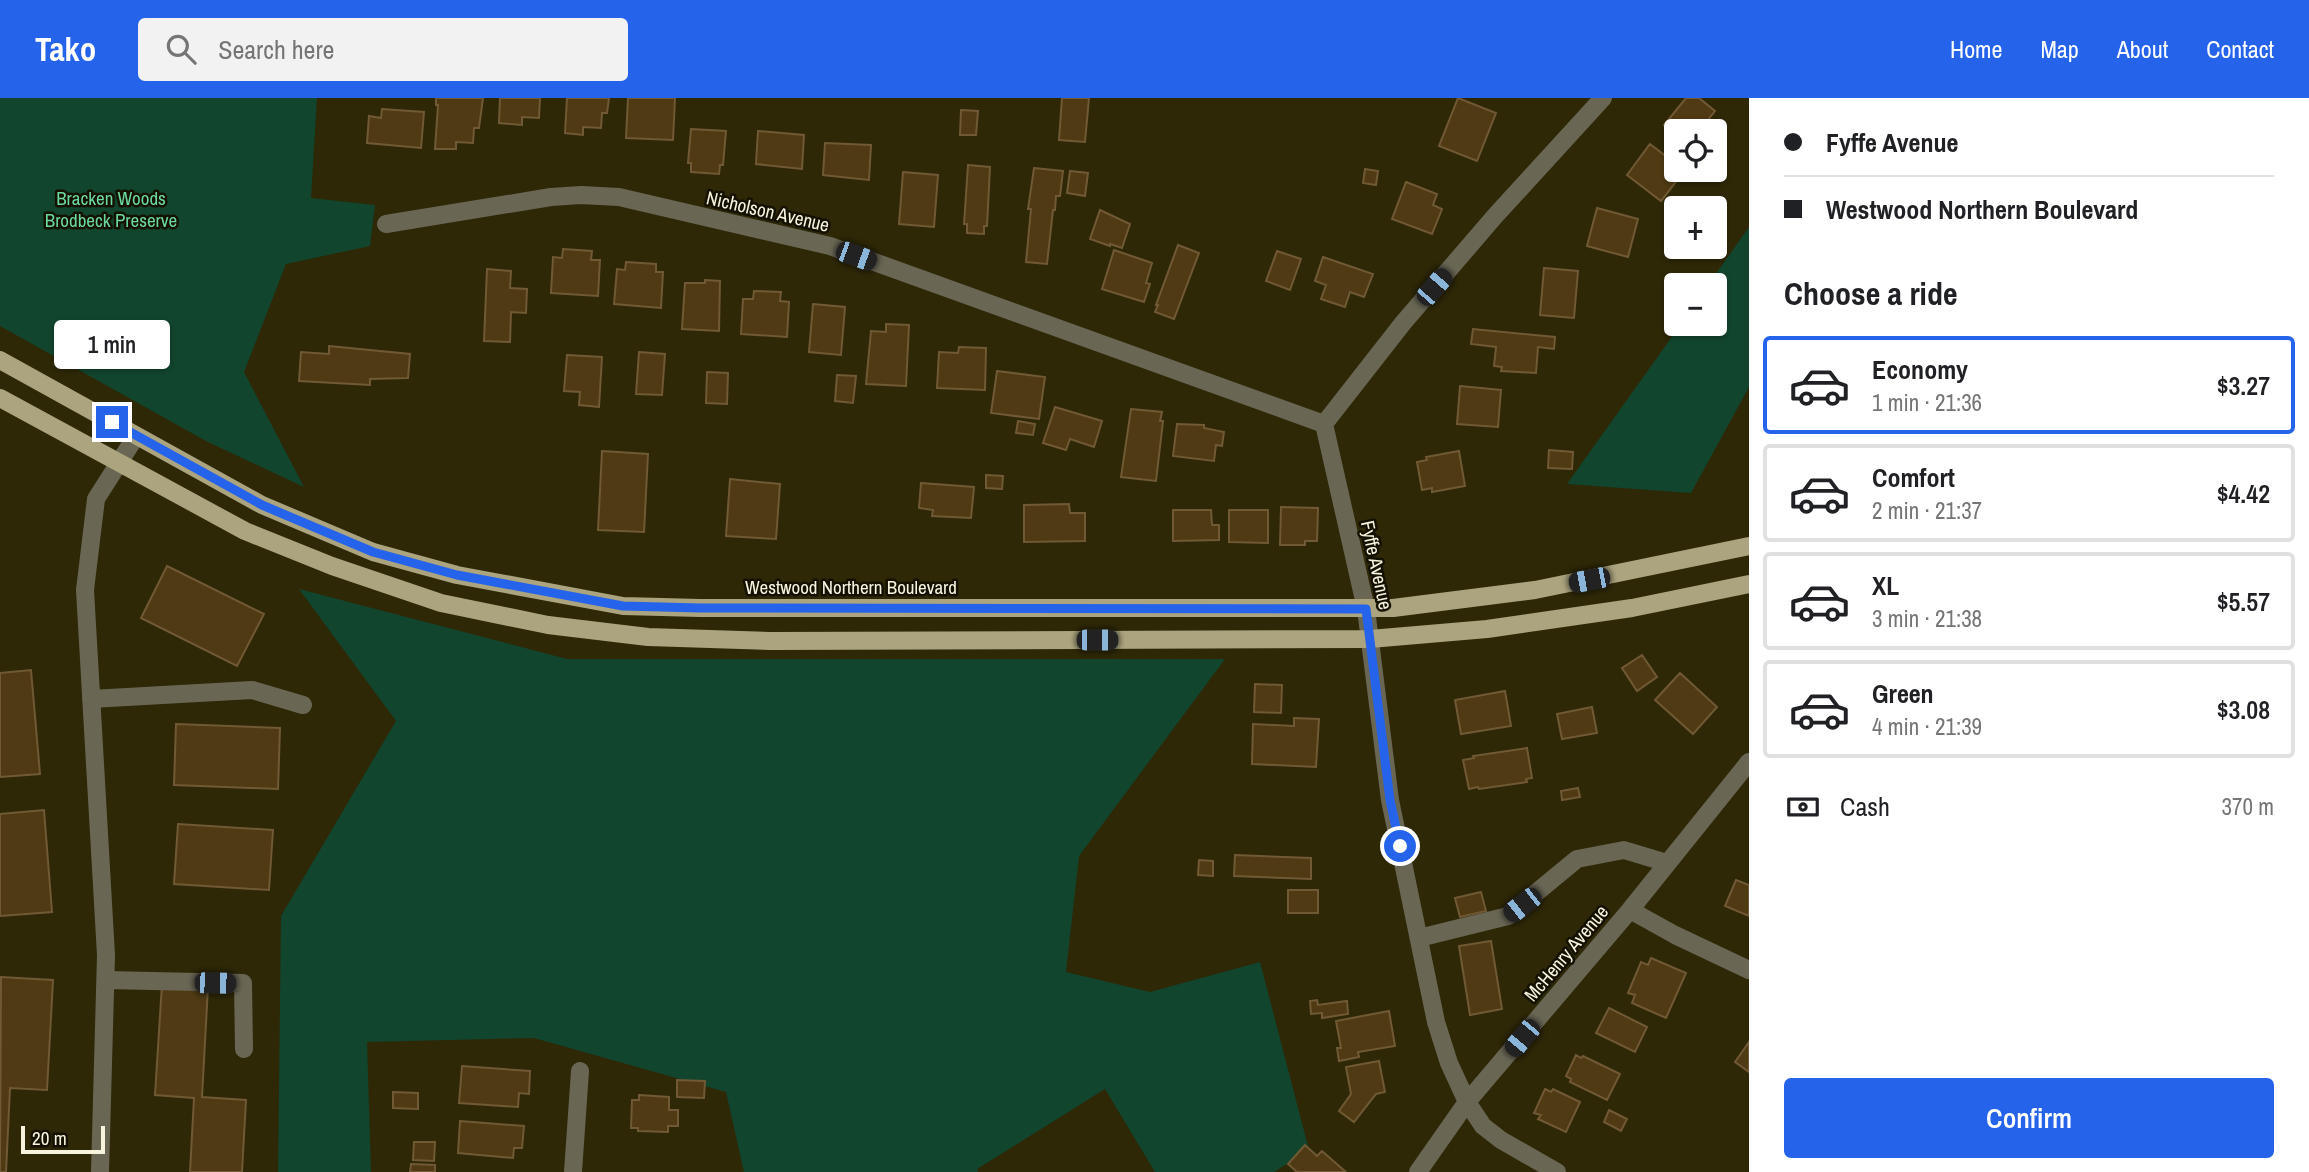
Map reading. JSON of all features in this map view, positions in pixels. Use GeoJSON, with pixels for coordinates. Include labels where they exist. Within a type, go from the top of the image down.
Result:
{"type":"FeatureCollection","features":[{"type":"Feature","properties":{"kind":"main road","name":"Westwood Northern Boulevard"},"geometry":{"type":"LineString","coordinates":[[0,360],[262,505],[373,552],[457,575],[623,606],[1393,608],[1535,590],[1749,547]]}},
{"type":"Feature","properties":{"kind":"main road"},"geometry":{"type":"LineString","coordinates":[[0,398],[245,531],[332,566],[441,603],[548,625],[648,637],[770,641],[1370,639],[1500,627],[1632,608],[1749,584]]}},
{"type":"Feature","properties":{"kind":"street"},"geometry":{"type":"LineString","coordinates":[[1324,424],[1411,313],[1603,98]]}},
{"type":"Feature","properties":{"kind":"street","name":"Nicholson Avenue"},"geometry":{"type":"LineString","coordinates":[[386,224],[551,197],[619,197],[830,246],[1324,424]]}},
{"type":"Feature","properties":{"kind":"street","name":"Fyffe Avenue"},"geometry":{"type":"LineString","coordinates":[[1324,424],[1366,609],[1390,800],[1436,1023],[1449,1063],[1468,1101],[1489,1131],[1558,1172]]}},
{"type":"Feature","properties":{"kind":"street"},"geometry":{"type":"LineString","coordinates":[[100,1172],[106,955],[85,590],[96,499],[136,436]]}},
{"type":"Feature","properties":{"kind":"street"},"geometry":{"type":"LineString","coordinates":[[91,699],[252,690],[303,705]]}},
{"type":"Feature","properties":{"kind":"street","name":"McHenry Avenue"},"geometry":{"type":"LineString","coordinates":[[1418,1172],[1468,1101],[1630,910],[1749,762]]}},
{"type":"Feature","properties":{"kind":"street"},"geometry":{"type":"LineString","coordinates":[[1419,938],[1508,916],[1577,859],[1624,850],[1667,863]]}},
{"type":"Feature","properties":{"kind":"street"},"geometry":{"type":"LineString","coordinates":[[1630,910],[1749,970]]}},
{"type":"Feature","properties":{"kind":"street"},"geometry":{"type":"LineString","coordinates":[[106,980],[243,983],[244,1049]]}},
{"type":"Feature","properties":{"kind":"street"},"geometry":{"type":"LineString","coordinates":[[573,1172],[580,1071]]}},
{"type":"Feature","properties":{"kind":"green space","name":"Bracken Woods Brodbeck Preserve"},"geometry":{"type":"Polygon","coordinates":[[[0,98],[317,98],[311,198],[375,205],[370,246],[286,264],[244,372],[304,487],[206,441],[0,326],[0,98]]]}},
{"type":"Feature","properties":{"kind":"green space"},"geometry":{"type":"Polygon","coordinates":[[[1749,227],[1749,387],[1691,493],[1567,484],[1672,336],[1727,336],[1727,273],[1716,273],[1749,227]]]}},
{"type":"Feature","properties":{"kind":"green space"},"geometry":{"type":"Polygon","coordinates":[[[299,589],[567,659],[1225,659],[1079,856],[1066,972],[1150,992],[1260,962],[1309,1150],[1274,1172],[1155,1172],[1105,1089],[977,1169],[978,1172],[744,1172],[726,1092],[534,1038],[367,1042],[371,1172],[278,1172],[281,916],[396,721],[299,589]]]}},
{"type":"Feature","properties":{"kind":"building"},"geometry":{"type":"Polygon","coordinates":[[[436,98],[483,98],[479,128],[474,128],[473,143],[456,142],[456,149],[435,149],[438,105],[436,98]]]}},
{"type":"Feature","properties":{"kind":"building"},"geometry":{"type":"Polygon","coordinates":[[[500,98],[540,98],[539,118],[522,117],[522,125],[499,123],[500,98]]]}},
{"type":"Feature","properties":{"kind":"building"},"geometry":{"type":"Polygon","coordinates":[[[567,98],[609,98],[607,113],[602,113],[601,128],[583,127],[583,135],[565,133],[567,98]]]}},
{"type":"Feature","properties":{"kind":"building"},"geometry":{"type":"Polygon","coordinates":[[[628,98],[675,98],[673,140],[626,138],[628,98]]]}},
{"type":"Feature","properties":{"kind":"building"},"geometry":{"type":"Polygon","coordinates":[[[1062,98],[1089,98],[1085,142],[1059,140],[1062,98]]]}},
{"type":"Feature","properties":{"kind":"building"},"geometry":{"type":"Polygon","coordinates":[[[1458,98],[1496,113],[1477,161],[1439,146],[1458,98]]]}},
{"type":"Feature","properties":{"kind":"building"},"geometry":{"type":"Polygon","coordinates":[[[1686,98],[1699,98],[1715,111],[1709,119],[1669,119],[1686,98]]]}},
{"type":"Feature","properties":{"kind":"building"},"geometry":{"type":"Polygon","coordinates":[[[382,109],[424,112],[421,148],[367,143],[369,116],[381,118],[382,109]]]}},
{"type":"Feature","properties":{"kind":"building"},"geometry":{"type":"Polygon","coordinates":[[[961,110],[978,111],[976,135],[960,135],[961,110]]]}},
{"type":"Feature","properties":{"kind":"building"},"geometry":{"type":"Polygon","coordinates":[[[691,129],[726,131],[723,165],[720,165],[719,174],[691,172],[691,163],[688,163],[691,129]]]}},
{"type":"Feature","properties":{"kind":"building"},"geometry":{"type":"Polygon","coordinates":[[[758,131],[804,135],[802,169],[756,164],[758,131]]]}},
{"type":"Feature","properties":{"kind":"building"},"geometry":{"type":"Polygon","coordinates":[[[825,143],[871,145],[869,180],[823,175],[825,143]]]}},
{"type":"Feature","properties":{"kind":"building"},"geometry":{"type":"Polygon","coordinates":[[[1650,144],[1664,155],[1664,182],[1676,182],[1661,201],[1627,175],[1650,144]]]}},
{"type":"Feature","properties":{"kind":"building"},"geometry":{"type":"Polygon","coordinates":[[[968,165],[990,167],[987,226],[984,226],[984,234],[967,233],[967,224],[964,224],[968,165]]]}},
{"type":"Feature","properties":{"kind":"building"},"geometry":{"type":"Polygon","coordinates":[[[1034,168],[1063,171],[1060,196],[1056,196],[1053,210],[1047,264],[1026,262],[1031,209],[1028,209],[1034,168]]]}},
{"type":"Feature","properties":{"kind":"building"},"geometry":{"type":"Polygon","coordinates":[[[1365,169],[1378,171],[1376,185],[1363,183],[1365,169]]]}},
{"type":"Feature","properties":{"kind":"building"},"geometry":{"type":"Polygon","coordinates":[[[1070,171],[1088,173],[1085,196],[1067,193],[1070,171]]]}},
{"type":"Feature","properties":{"kind":"building"},"geometry":{"type":"Polygon","coordinates":[[[903,172],[938,175],[934,227],[899,224],[903,172]]]}},
{"type":"Feature","properties":{"kind":"building"},"geometry":{"type":"Polygon","coordinates":[[[1406,182],[1437,194],[1433,205],[1442,209],[1432,234],[1392,219],[1406,182]]]}},
{"type":"Feature","properties":{"kind":"building"},"geometry":{"type":"Polygon","coordinates":[[[1597,208],[1638,219],[1628,257],[1587,246],[1597,208]]]}},
{"type":"Feature","properties":{"kind":"building"},"geometry":{"type":"Polygon","coordinates":[[[1100,210],[1130,224],[1122,248],[1090,239],[1100,210]]]}},
{"type":"Feature","properties":{"kind":"building"},"geometry":{"type":"Polygon","coordinates":[[[1178,245],[1199,253],[1174,319],[1155,312],[1178,245]]]}},
{"type":"Feature","properties":{"kind":"building"},"geometry":{"type":"Polygon","coordinates":[[[563,249],[592,251],[591,260],[600,260],[598,296],[551,293],[553,257],[562,258],[563,249]]]}},
{"type":"Feature","properties":{"kind":"building"},"geometry":{"type":"Polygon","coordinates":[[[1114,250],[1152,263],[1146,283],[1150,284],[1144,302],[1102,289],[1114,250]]]}},
{"type":"Feature","properties":{"kind":"building"},"geometry":{"type":"Polygon","coordinates":[[[1277,251],[1301,259],[1290,290],[1266,281],[1277,251]]]}},
{"type":"Feature","properties":{"kind":"building"},"geometry":{"type":"Polygon","coordinates":[[[1323,257],[1373,274],[1364,297],[1350,292],[1345,307],[1321,299],[1326,285],[1315,281],[1323,257]]]}},
{"type":"Feature","properties":{"kind":"building"},"geometry":{"type":"Polygon","coordinates":[[[626,262],[656,264],[656,272],[663,272],[661,308],[614,304],[617,269],[625,270],[626,262]]]}},
{"type":"Feature","properties":{"kind":"building"},"geometry":{"type":"Polygon","coordinates":[[[1544,268],[1578,271],[1574,318],[1540,315],[1544,268]]]}},
{"type":"Feature","properties":{"kind":"building"},"geometry":{"type":"Polygon","coordinates":[[[487,269],[511,271],[510,288],[527,289],[526,313],[511,312],[510,342],[484,341],[487,269]]]}},
{"type":"Feature","properties":{"kind":"building"},"geometry":{"type":"Polygon","coordinates":[[[705,280],[720,281],[719,331],[682,329],[685,283],[705,283],[705,280]]]}},
{"type":"Feature","properties":{"kind":"building"},"geometry":{"type":"Polygon","coordinates":[[[754,291],[781,292],[780,301],[789,302],[787,337],[741,334],[743,299],[753,299],[754,291]]]}},
{"type":"Feature","properties":{"kind":"building"},"geometry":{"type":"Polygon","coordinates":[[[813,304],[845,307],[841,355],[809,352],[813,304]]]}},
{"type":"Feature","properties":{"kind":"building"},"geometry":{"type":"Polygon","coordinates":[[[886,324],[909,325],[906,386],[866,384],[871,331],[886,332],[886,324]]]}},
{"type":"Feature","properties":{"kind":"building"},"geometry":{"type":"Polygon","coordinates":[[[1473,329],[1555,337],[1554,349],[1538,347],[1536,373],[1501,371],[1502,367],[1494,366],[1496,347],[1471,344],[1473,329]]]}},
{"type":"Feature","properties":{"kind":"building"},"geometry":{"type":"Polygon","coordinates":[[[329,346],[410,354],[408,378],[370,379],[370,385],[299,381],[301,352],[329,354],[329,346]]]}},
{"type":"Feature","properties":{"kind":"building"},"geometry":{"type":"Polygon","coordinates":[[[959,347],[986,348],[985,390],[937,388],[939,352],[958,353],[959,347]]]}},
{"type":"Feature","properties":{"kind":"building"},"geometry":{"type":"Polygon","coordinates":[[[639,352],[665,354],[662,395],[636,394],[639,352]]]}},
{"type":"Feature","properties":{"kind":"building"},"geometry":{"type":"Polygon","coordinates":[[[567,355],[602,357],[599,407],[579,405],[580,392],[564,391],[567,355]]]}},
{"type":"Feature","properties":{"kind":"building"},"geometry":{"type":"Polygon","coordinates":[[[997,371],[1045,377],[1039,419],[991,413],[997,371]]]}},
{"type":"Feature","properties":{"kind":"building"},"geometry":{"type":"Polygon","coordinates":[[[707,372],[728,373],[727,404],[706,403],[707,372]]]}},
{"type":"Feature","properties":{"kind":"building"},"geometry":{"type":"Polygon","coordinates":[[[837,375],[856,376],[853,403],[835,401],[837,375]]]}},
{"type":"Feature","properties":{"kind":"building"},"geometry":{"type":"Polygon","coordinates":[[[1460,386],[1501,390],[1498,427],[1457,424],[1460,386]]]}},
{"type":"Feature","properties":{"kind":"building"},"geometry":{"type":"Polygon","coordinates":[[[1055,407],[1102,421],[1094,447],[1070,439],[1066,450],[1043,443],[1055,407]]]}},
{"type":"Feature","properties":{"kind":"building"},"geometry":{"type":"Polygon","coordinates":[[[1131,409],[1162,412],[1156,481],[1121,477],[1131,409]]]}},
{"type":"Feature","properties":{"kind":"building"},"geometry":{"type":"Polygon","coordinates":[[[1018,421],[1035,424],[1033,435],[1016,433],[1018,421]]]}},
{"type":"Feature","properties":{"kind":"building"},"geometry":{"type":"Polygon","coordinates":[[[1177,424],[1204,425],[1204,428],[1224,432],[1222,446],[1216,445],[1214,461],[1173,456],[1177,424]]]}},
{"type":"Feature","properties":{"kind":"building"},"geometry":{"type":"Polygon","coordinates":[[[1549,450],[1573,452],[1572,469],[1548,468],[1549,450]]]}},
{"type":"Feature","properties":{"kind":"building"},"geometry":{"type":"Polygon","coordinates":[[[602,451],[648,454],[644,532],[598,530],[602,451]]]}},
{"type":"Feature","properties":{"kind":"building"},"geometry":{"type":"Polygon","coordinates":[[[1459,451],[1465,486],[1432,492],[1432,488],[1422,490],[1417,462],[1427,460],[1426,457],[1459,451]]]}},
{"type":"Feature","properties":{"kind":"building"},"geometry":{"type":"Polygon","coordinates":[[[986,475],[1003,476],[1002,489],[986,488],[986,475]]]}},
{"type":"Feature","properties":{"kind":"building"},"geometry":{"type":"Polygon","coordinates":[[[730,479],[780,484],[776,539],[726,536],[730,479]]]}},
{"type":"Feature","properties":{"kind":"building"},"geometry":{"type":"Polygon","coordinates":[[[921,483],[974,487],[971,518],[932,516],[933,510],[919,508],[921,483]]]}},
{"type":"Feature","properties":{"kind":"building"},"geometry":{"type":"Polygon","coordinates":[[[1069,504],[1070,513],[1085,513],[1085,541],[1024,542],[1024,505],[1069,504]]]}},
{"type":"Feature","properties":{"kind":"building"},"geometry":{"type":"Polygon","coordinates":[[[1281,507],[1318,508],[1317,541],[1305,541],[1305,545],[1280,545],[1281,507]]]}},
{"type":"Feature","properties":{"kind":"building"},"geometry":{"type":"Polygon","coordinates":[[[1173,510],[1211,510],[1212,525],[1219,525],[1219,540],[1173,541],[1173,510]]]}},
{"type":"Feature","properties":{"kind":"building"},"geometry":{"type":"Polygon","coordinates":[[[1229,510],[1268,510],[1268,543],[1229,542],[1229,510]]]}},
{"type":"Feature","properties":{"kind":"building"},"geometry":{"type":"Polygon","coordinates":[[[167,566],[264,614],[237,666],[141,618],[167,566]]]}},
{"type":"Feature","properties":{"kind":"building"},"geometry":{"type":"Polygon","coordinates":[[[1642,655],[1657,677],[1637,691],[1622,668],[1642,655]]]}},
{"type":"Feature","properties":{"kind":"building"},"geometry":{"type":"Polygon","coordinates":[[[31,670],[40,774],[0,777],[0,673],[31,670]]]}},
{"type":"Feature","properties":{"kind":"building"},"geometry":{"type":"Polygon","coordinates":[[[1680,673],[1717,707],[1693,734],[1655,700],[1680,673]]]}},
{"type":"Feature","properties":{"kind":"building"},"geometry":{"type":"Polygon","coordinates":[[[1255,684],[1282,685],[1281,713],[1254,712],[1255,684]]]}},
{"type":"Feature","properties":{"kind":"building"},"geometry":{"type":"Polygon","coordinates":[[[1505,691],[1511,726],[1461,734],[1455,700],[1505,691]]]}},
{"type":"Feature","properties":{"kind":"building"},"geometry":{"type":"Polygon","coordinates":[[[1592,707],[1597,733],[1562,739],[1557,714],[1592,707]]]}},
{"type":"Feature","properties":{"kind":"building"},"geometry":{"type":"Polygon","coordinates":[[[1294,718],[1319,719],[1316,767],[1252,764],[1253,724],[1294,726],[1294,718]]]}},
{"type":"Feature","properties":{"kind":"building"},"geometry":{"type":"Polygon","coordinates":[[[176,724],[280,728],[278,789],[174,785],[176,724]]]}},
{"type":"Feature","properties":{"kind":"building"},"geometry":{"type":"Polygon","coordinates":[[[1527,748],[1532,778],[1526,779],[1527,782],[1469,789],[1463,760],[1527,748]]]}},
{"type":"Feature","properties":{"kind":"building"},"geometry":{"type":"Polygon","coordinates":[[[1578,788],[1580,797],[1562,800],[1561,791],[1578,788]]]}},
{"type":"Feature","properties":{"kind":"building"},"geometry":{"type":"Polygon","coordinates":[[[44,810],[52,912],[0,916],[0,814],[44,810]]]}},
{"type":"Feature","properties":{"kind":"building"},"geometry":{"type":"Polygon","coordinates":[[[178,824],[273,830],[269,890],[174,884],[178,824]]]}},
{"type":"Feature","properties":{"kind":"building"},"geometry":{"type":"Polygon","coordinates":[[[1235,855],[1311,858],[1311,879],[1234,876],[1235,855]]]}},
{"type":"Feature","properties":{"kind":"building"},"geometry":{"type":"Polygon","coordinates":[[[1199,860],[1213,861],[1213,876],[1198,875],[1199,860]]]}},
{"type":"Feature","properties":{"kind":"building"},"geometry":{"type":"Polygon","coordinates":[[[1736,880],[1749,885],[1749,916],[1725,906],[1736,880]]]}},
{"type":"Feature","properties":{"kind":"building"},"geometry":{"type":"Polygon","coordinates":[[[1288,890],[1318,890],[1318,913],[1288,913],[1288,890]]]}},
{"type":"Feature","properties":{"kind":"building"},"geometry":{"type":"Polygon","coordinates":[[[1481,892],[1486,911],[1460,917],[1455,898],[1481,892]]]}},
{"type":"Feature","properties":{"kind":"building"},"geometry":{"type":"Polygon","coordinates":[[[1491,941],[1502,1009],[1470,1015],[1459,946],[1491,941]]]}},
{"type":"Feature","properties":{"kind":"building"},"geometry":{"type":"Polygon","coordinates":[[[1651,958],[1686,973],[1666,1018],[1632,1003],[1635,995],[1628,993],[1641,962],[1648,965],[1651,958]]]}},
{"type":"Feature","properties":{"kind":"building"},"geometry":{"type":"Polygon","coordinates":[[[1,977],[53,980],[47,1090],[10,1088],[6,1172],[0,1172],[1,977]]]}},
{"type":"Feature","properties":{"kind":"building"},"geometry":{"type":"Polygon","coordinates":[[[162,984],[208,987],[202,1097],[246,1100],[242,1172],[190,1172],[194,1098],[155,1095],[162,984]]]}},
{"type":"Feature","properties":{"kind":"building"},"geometry":{"type":"Polygon","coordinates":[[[1317,1000],[1318,1005],[1347,1001],[1348,1014],[1322,1018],[1322,1013],[1311,1014],[1310,1001],[1317,1000]]]}},
{"type":"Feature","properties":{"kind":"building"},"geometry":{"type":"Polygon","coordinates":[[[1609,1008],[1647,1027],[1635,1052],[1596,1033],[1609,1008]]]}},
{"type":"Feature","properties":{"kind":"building"},"geometry":{"type":"Polygon","coordinates":[[[1389,1011],[1395,1046],[1358,1052],[1359,1057],[1339,1061],[1337,1048],[1341,1048],[1336,1021],[1389,1011]]]}},
{"type":"Feature","properties":{"kind":"building"},"geometry":{"type":"Polygon","coordinates":[[[1749,1042],[1749,1072],[1735,1062],[1749,1042]]]}},
{"type":"Feature","properties":{"kind":"building"},"geometry":{"type":"Polygon","coordinates":[[[1576,1055],[1620,1074],[1607,1100],[1570,1082],[1571,1079],[1566,1076],[1576,1055]]]}},
{"type":"Feature","properties":{"kind":"building"},"geometry":{"type":"Polygon","coordinates":[[[1379,1061],[1385,1092],[1376,1094],[1354,1122],[1339,1111],[1351,1094],[1346,1067],[1379,1061]]]}},
{"type":"Feature","properties":{"kind":"building"},"geometry":{"type":"Polygon","coordinates":[[[462,1066],[530,1071],[529,1094],[519,1093],[518,1107],[459,1103],[462,1066]]]}},
{"type":"Feature","properties":{"kind":"building"},"geometry":{"type":"Polygon","coordinates":[[[677,1080],[705,1081],[704,1098],[677,1097],[677,1080]]]}},
{"type":"Feature","properties":{"kind":"building"},"geometry":{"type":"Polygon","coordinates":[[[1545,1089],[1551,1092],[1553,1089],[1580,1102],[1566,1132],[1538,1119],[1541,1115],[1534,1113],[1545,1089]]]}},
{"type":"Feature","properties":{"kind":"building"},"geometry":{"type":"Polygon","coordinates":[[[393,1092],[418,1093],[418,1109],[393,1108],[393,1092]]]}},
{"type":"Feature","properties":{"kind":"building"},"geometry":{"type":"Polygon","coordinates":[[[639,1095],[669,1097],[669,1110],[678,1110],[678,1126],[668,1126],[668,1132],[638,1131],[638,1128],[631,1128],[632,1100],[639,1100],[639,1095]]]}},
{"type":"Feature","properties":{"kind":"building"},"geometry":{"type":"Polygon","coordinates":[[[1609,1110],[1627,1119],[1621,1131],[1604,1122],[1609,1110]]]}},
{"type":"Feature","properties":{"kind":"building"},"geometry":{"type":"Polygon","coordinates":[[[460,1121],[524,1126],[522,1148],[514,1148],[513,1158],[458,1153],[460,1121]]]}},
{"type":"Feature","properties":{"kind":"building"},"geometry":{"type":"Polygon","coordinates":[[[414,1142],[435,1142],[434,1161],[413,1160],[414,1142]]]}},
{"type":"Feature","properties":{"kind":"building"},"geometry":{"type":"Polygon","coordinates":[[[1305,1145],[1317,1156],[1322,1151],[1346,1172],[1297,1172],[1288,1164],[1305,1145]]]}},
{"type":"Feature","properties":{"kind":"building"},"geometry":{"type":"Polygon","coordinates":[[[411,1164],[435,1165],[435,1172],[410,1172],[411,1164]]]}},
{"type":"Feature","properties":{"kind":"route"},"geometry":{"type":"LineString","coordinates":[[112,422],[262,505],[373,552],[457,575],[623,606],[1366,609],[1390,800],[1400,846]]}}]}
